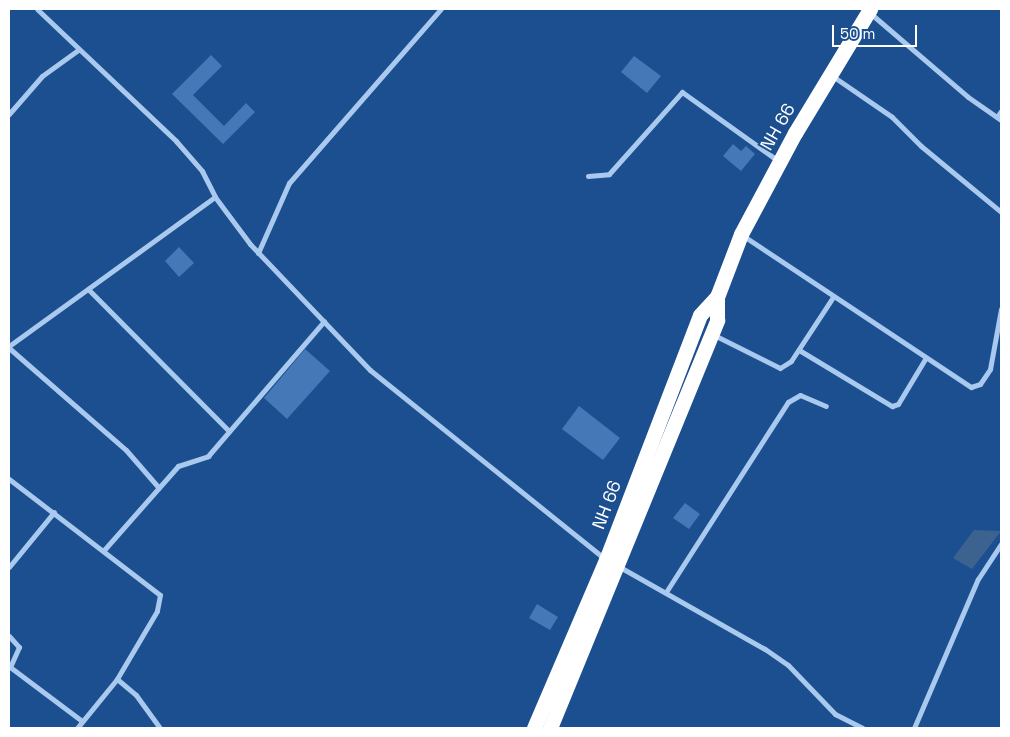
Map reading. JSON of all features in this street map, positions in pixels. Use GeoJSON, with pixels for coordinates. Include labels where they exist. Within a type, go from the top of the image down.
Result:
{"type":"FeatureCollection","features":[{"type":"Feature","properties":{"kind":"highway","name":"NH 66"},"geometry":{"type":"LineString","coordinates":[[534,728],[613,563],[712,333],[717,320],[717,297],[741,234],[780,162],[869,10]]}},
{"type":"Feature","properties":{"kind":"highway","name":"NH 66"},"geometry":{"type":"LineString","coordinates":[[550,728],[613,563],[700,315],[717,297]]}},
{"type":"Feature","properties":{"kind":"street"},"geometry":{"type":"LineString","coordinates":[[37,9],[176,141],[202,172],[215,197],[258,253],[370,370],[422,415],[613,563],[765,649],[788,665],[836,714],[863,728]]}},
{"type":"Feature","properties":{"kind":"street"},"geometry":{"type":"LineString","coordinates":[[258,253],[289,183],[441,9]]}},
{"type":"Feature","properties":{"kind":"street"},"geometry":{"type":"LineString","coordinates":[[869,10],[999,119],[1001,111]]}},
{"type":"Feature","properties":{"kind":"street"},"geometry":{"type":"LineString","coordinates":[[9,114],[42,76],[78,50]]}},
{"type":"Feature","properties":{"kind":"street"},"geometry":{"type":"LineString","coordinates":[[831,74],[892,116],[921,146],[1001,212]]}},
{"type":"Feature","properties":{"kind":"street"},"geometry":{"type":"LineString","coordinates":[[588,176],[609,174],[682,92],[780,162]]}},
{"type":"Feature","properties":{"kind":"street"},"geometry":{"type":"LineString","coordinates":[[159,488],[126,450],[9,347],[215,197]]}},
{"type":"Feature","properties":{"kind":"street"},"geometry":{"type":"LineString","coordinates":[[741,234],[925,359],[975,387],[990,368],[1001,309]]}},
{"type":"Feature","properties":{"kind":"street"},"geometry":{"type":"LineString","coordinates":[[88,289],[229,431]]}},
{"type":"Feature","properties":{"kind":"street"},"geometry":{"type":"LineString","coordinates":[[712,333],[776,368],[785,366],[799,350],[833,298]]}},
{"type":"Feature","properties":{"kind":"street"},"geometry":{"type":"LineString","coordinates":[[104,550],[182,463],[208,456],[324,321]]}},
{"type":"Feature","properties":{"kind":"street"},"geometry":{"type":"LineString","coordinates":[[799,350],[892,406],[898,404],[925,359]]}},
{"type":"Feature","properties":{"kind":"street"},"geometry":{"type":"LineString","coordinates":[[666,592],[788,402],[800,395],[826,406]]}},
{"type":"Feature","properties":{"kind":"street"},"geometry":{"type":"LineString","coordinates":[[9,479],[160,594],[157,611],[117,679],[76,728]]}},
{"type":"Feature","properties":{"kind":"street"},"geometry":{"type":"LineString","coordinates":[[9,567],[54,512]]}},
{"type":"Feature","properties":{"kind":"street"},"geometry":{"type":"LineString","coordinates":[[914,728],[978,579],[1001,544]]}},
{"type":"Feature","properties":{"kind":"street"},"geometry":{"type":"LineString","coordinates":[[9,636],[19,647],[10,667],[82,720]]}},
{"type":"Feature","properties":{"kind":"street"},"geometry":{"type":"LineString","coordinates":[[117,679],[136,695],[160,728]]}},
{"type":"Feature","properties":{"kind":"water"},"geometry":{"type":"Polygon","coordinates":[[[974,530],[1001,531],[972,569],[953,558],[974,530]]]}},
{"type":"Feature","properties":{"kind":"building"},"geometry":{"type":"Polygon","coordinates":[[[211,55],[222,66],[193,95],[224,126],[246,103],[255,112],[223,144],[172,94],[211,55]]]}},
{"type":"Feature","properties":{"kind":"building"},"geometry":{"type":"Polygon","coordinates":[[[634,56],[661,76],[647,93],[621,72],[634,56]]]}},
{"type":"Feature","properties":{"kind":"building"},"geometry":{"type":"Polygon","coordinates":[[[733,144],[741,151],[746,146],[755,154],[741,171],[723,156],[733,144]]]}},
{"type":"Feature","properties":{"kind":"building"},"geometry":{"type":"Polygon","coordinates":[[[179,247],[194,263],[179,277],[165,261],[179,247]]]}},
{"type":"Feature","properties":{"kind":"building"},"geometry":{"type":"Polygon","coordinates":[[[305,349],[330,371],[287,419],[264,398],[305,349]]]}},
{"type":"Feature","properties":{"kind":"building"},"geometry":{"type":"Polygon","coordinates":[[[579,406],[620,438],[603,460],[562,429],[579,406]]]}},
{"type":"Feature","properties":{"kind":"building"},"geometry":{"type":"Polygon","coordinates":[[[685,503],[700,514],[689,529],[673,518],[685,503]]]}},
{"type":"Feature","properties":{"kind":"building"},"geometry":{"type":"Polygon","coordinates":[[[537,604],[558,617],[550,630],[529,618],[537,604]]]}}]}
